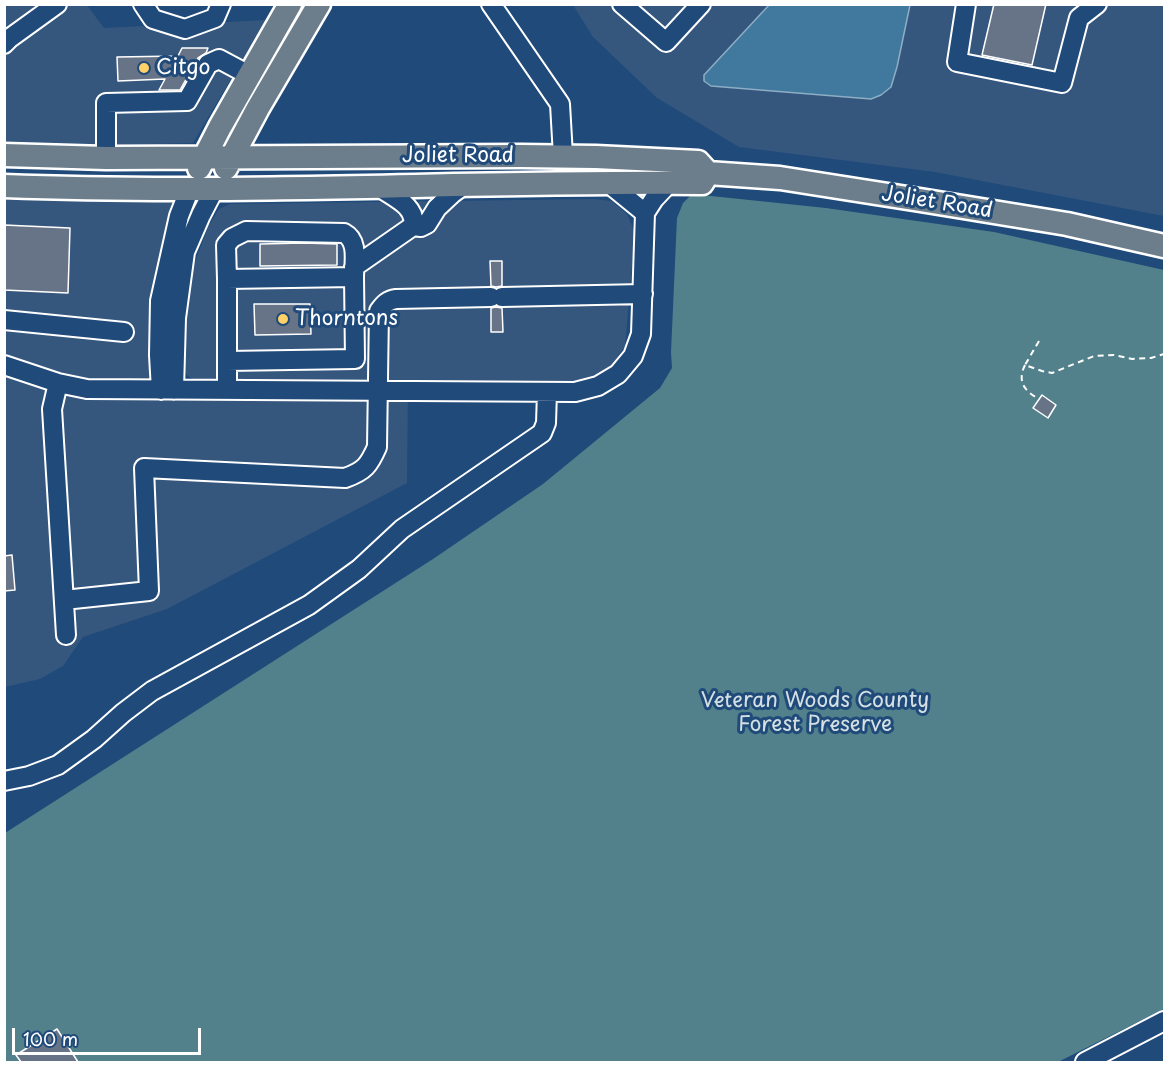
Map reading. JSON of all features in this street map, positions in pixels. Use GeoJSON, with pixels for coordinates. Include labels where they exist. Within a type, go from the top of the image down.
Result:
{"type":"FeatureCollection","features":[{"type":"Feature","properties":{"kind":"main road"},"geometry":{"type":"LineString","coordinates":[[190,188],[249,75],[290,4]]}},
{"type":"Feature","properties":{"kind":"main road"},"geometry":{"type":"LineString","coordinates":[[215,188],[319,4]]}},
{"type":"Feature","properties":{"kind":"main road","name":"Joliet Road"},"geometry":{"type":"LineString","coordinates":[[4,155],[106,158],[563,156],[698,162],[708,173],[780,178],[920,200],[1066,224],[1164,246]]}},
{"type":"Feature","properties":{"kind":"main road","name":"Joliet Road"},"geometry":{"type":"LineString","coordinates":[[4,186],[103,189],[379,187],[607,182],[702,183],[708,173]]}},
{"type":"Feature","properties":{"kind":"lane"},"geometry":{"type":"LineString","coordinates":[[4,44],[57,4]]}},
{"type":"Feature","properties":{"kind":"lane"},"geometry":{"type":"LineString","coordinates":[[143,4],[153,19],[185,29],[215,18],[222,4]]}},
{"type":"Feature","properties":{"kind":"lane"},"geometry":{"type":"LineString","coordinates":[[491,4],[560,104],[563,156]]}},
{"type":"Feature","properties":{"kind":"lane"},"geometry":{"type":"LineString","coordinates":[[622,4],[666,42],[702,4]]}},
{"type":"Feature","properties":{"kind":"lane"},"geometry":{"type":"LineString","coordinates":[[966,4],[957,62],[1062,82],[1079,18],[1097,4]]}},
{"type":"Feature","properties":{"kind":"lane"},"geometry":{"type":"LineString","coordinates":[[106,158],[106,103],[187,101],[208,64],[219,60],[249,75]]}},
{"type":"Feature","properties":{"kind":"lane"},"geometry":{"type":"LineString","coordinates":[[607,182],[645,213]]}},
{"type":"Feature","properties":{"kind":"lane"},"geometry":{"type":"LineString","coordinates":[[4,365],[57,383],[87,389],[575,392],[598,386],[618,374],[633,356],[641,334],[645,213],[669,183]]}},
{"type":"Feature","properties":{"kind":"lane"},"geometry":{"type":"LineString","coordinates":[[413,226],[421,227],[427,224],[437,208],[464,185]]}},
{"type":"Feature","properties":{"kind":"lane"},"geometry":{"type":"LineString","coordinates":[[227,279],[354,272],[413,226],[414,219],[408,207],[379,187]]}},
{"type":"Feature","properties":{"kind":"lane"},"geometry":{"type":"LineString","coordinates":[[168,390],[159,355],[160,301],[179,216],[190,188]]}},
{"type":"Feature","properties":{"kind":"lane"},"geometry":{"type":"LineString","coordinates":[[168,390],[185,252],[215,188]]}},
{"type":"Feature","properties":{"kind":"lane"},"geometry":{"type":"LineString","coordinates":[[227,361],[355,359],[354,243],[350,236],[344,233],[246,231],[232,238],[226,245],[227,390]]}},
{"type":"Feature","properties":{"kind":"lane"},"geometry":{"type":"LineString","coordinates":[[64,600],[149,591],[144,468],[345,478],[359,473],[370,463],[377,447],[379,311],[390,300],[396,298],[643,294]]}},
{"type":"Feature","properties":{"kind":"lane"},"geometry":{"type":"LineString","coordinates":[[4,320],[124,332]]}},
{"type":"Feature","properties":{"kind":"lane"},"geometry":{"type":"LineString","coordinates":[[57,383],[52,409],[66,635]]}},
{"type":"Feature","properties":{"kind":"lane"},"geometry":{"type":"LineString","coordinates":[[4,782],[58,765],[94,739],[152,691],[309,605],[359,569],[402,529],[542,433],[546,423],[547,392]]}},
{"type":"Feature","properties":{"kind":"lane"},"geometry":{"type":"LineString","coordinates":[[1085,1062],[1164,1021]]}},
{"type":"Feature","properties":{"kind":"path"},"geometry":{"type":"LineString","coordinates":[[1039,341],[1020,378],[1030,394],[1039,399]]}},
{"type":"Feature","properties":{"kind":"path"},"geometry":{"type":"LineString","coordinates":[[1025,365],[1052,373],[1094,356],[1114,355],[1132,359],[1151,358],[1164,354]]}},
{"type":"Feature","properties":{"kind":"shaded area"},"geometry":{"type":"Polygon","coordinates":[[[770,4],[910,5],[891,87],[871,99],[711,86],[704,81],[704,75],[770,4]]]}},
{"type":"Feature","properties":{"kind":"shaded area"},"geometry":{"type":"Polygon","coordinates":[[[4,5],[87,5],[104,28],[266,20],[193,143],[67,146],[5,142],[4,5]]]}},
{"type":"Feature","properties":{"kind":"shaded area"},"geometry":{"type":"Polygon","coordinates":[[[573,5],[1164,5],[1164,216],[935,172],[739,147],[657,98],[593,37],[573,5]]]}},
{"type":"Feature","properties":{"kind":"shaded area"},"geometry":{"type":"Polygon","coordinates":[[[5,187],[185,192],[157,383],[195,381],[187,375],[182,364],[191,273],[208,227],[219,209],[230,204],[592,199],[612,201],[627,214],[635,233],[625,346],[612,365],[598,377],[577,382],[408,381],[407,483],[167,609],[83,637],[63,666],[40,679],[5,687],[5,187]]]}},
{"type":"Feature","properties":{"kind":"green space","name":"Veteran Woods County Forest Preserve"},"geometry":{"type":"Polygon","coordinates":[[[692,194],[826,208],[994,232],[1164,270],[1164,1009],[1058,1062],[5,1062],[5,833],[433,559],[543,484],[660,388],[672,368],[677,218],[683,203],[692,194]]]}},
{"type":"Feature","properties":{"kind":"building"},"geometry":{"type":"Polygon","coordinates":[[[994,4],[1046,4],[1032,65],[982,55],[994,4]]]}},
{"type":"Feature","properties":{"kind":"building"},"geometry":{"type":"Polygon","coordinates":[[[182,48],[208,48],[206,53],[198,58],[180,90],[159,90],[165,79],[118,81],[117,57],[178,56],[182,48]]]}},
{"type":"Feature","properties":{"kind":"building"},"geometry":{"type":"Polygon","coordinates":[[[4,225],[70,228],[68,293],[4,290],[4,225]]]}},
{"type":"Feature","properties":{"kind":"building","name":"Thorntons"},"geometry":{"type":"Polygon","coordinates":[[[260,244],[337,244],[337,265],[260,266],[260,244]]]}},
{"type":"Feature","properties":{"kind":"building"},"geometry":{"type":"Polygon","coordinates":[[[490,261],[502,261],[502,286],[491,286],[490,261]]]}},
{"type":"Feature","properties":{"kind":"building","name":"Thorntons"},"geometry":{"type":"Polygon","coordinates":[[[254,304],[310,304],[311,334],[255,335],[254,304]]]}},
{"type":"Feature","properties":{"kind":"building"},"geometry":{"type":"Polygon","coordinates":[[[491,308],[502,308],[503,332],[491,332],[491,308]]]}},
{"type":"Feature","properties":{"kind":"building"},"geometry":{"type":"Polygon","coordinates":[[[1042,395],[1056,405],[1048,418],[1033,408],[1042,395]]]}},
{"type":"Feature","properties":{"kind":"building"},"geometry":{"type":"Polygon","coordinates":[[[12,555],[15,590],[4,591],[4,556],[12,555]]]}},
{"type":"Feature","properties":{"kind":"building"},"geometry":{"type":"Polygon","coordinates":[[[57,1029],[78,1062],[21,1062],[16,1055],[57,1029]]]}},
{"type":"Feature","properties":{"kind":"place","name":"Citgo"},"geometry":{"type":"Point","coordinates":[144,68]}},
{"type":"Feature","properties":{"kind":"place","name":"Thorntons"},"geometry":{"type":"Point","coordinates":[283,319]}}]}
